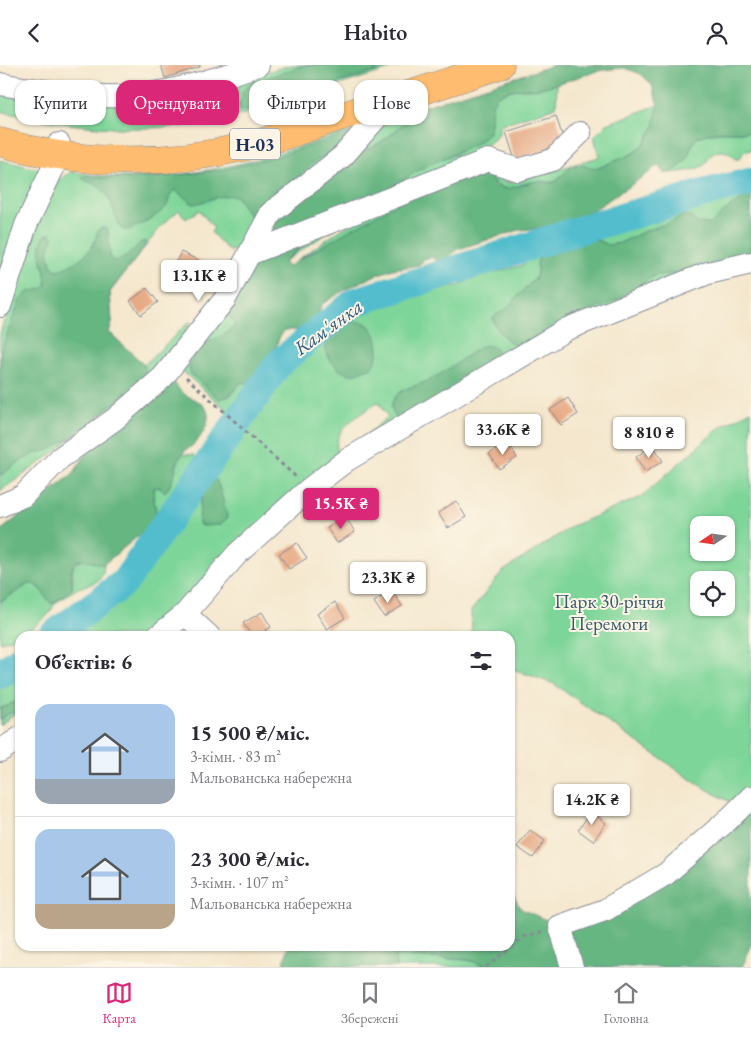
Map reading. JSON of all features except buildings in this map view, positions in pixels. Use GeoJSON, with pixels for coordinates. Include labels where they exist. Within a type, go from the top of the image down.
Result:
{"type":"FeatureCollection","features":[{"type":"Feature","properties":{"kind":"main road","name":"Н-03"},"geometry":{"type":"LineString","coordinates":[[0,142],[58,150],[161,147],[239,136],[462,65]]}},
{"type":"Feature","properties":{"kind":"main road","name":"Н-03"},"geometry":{"type":"LineString","coordinates":[[428,89],[500,65]]}},
{"type":"Feature","properties":{"kind":"main road","name":"Н-03"},"geometry":{"type":"LineString","coordinates":[[0,130],[58,150],[92,159],[124,160],[188,157],[244,147],[354,113]]}},
{"type":"Feature","properties":{"kind":"street"},"geometry":{"type":"LineString","coordinates":[[0,84],[64,93],[116,96],[142,95],[195,83],[258,65]]}},
{"type":"Feature","properties":{"kind":"street"},"geometry":{"type":"LineString","coordinates":[[0,506],[24,496],[60,459],[115,419],[163,377],[225,299],[272,213],[343,156],[370,125]]}},
{"type":"Feature","properties":{"kind":"street"},"geometry":{"type":"LineString","coordinates":[[250,254],[488,160],[518,170],[553,160],[580,133]]}},
{"type":"Feature","properties":{"kind":"street"},"geometry":{"type":"LineString","coordinates":[[0,306],[26,225],[45,187],[58,150]]}},
{"type":"Feature","properties":{"kind":"street"},"geometry":{"type":"LineString","coordinates":[[164,631],[186,614],[237,554],[310,489],[347,460],[567,329],[708,273],[751,263]]}},
{"type":"Feature","properties":{"kind":"street"},"geometry":{"type":"LineString","coordinates":[[186,614],[204,631]]}},
{"type":"Feature","properties":{"kind":"street"},"geometry":{"type":"LineString","coordinates":[[0,751],[15,741]]}},
{"type":"Feature","properties":{"kind":"street"},"geometry":{"type":"LineString","coordinates":[[572,967],[560,926],[605,910],[666,874],[745,802]]}},
{"type":"Feature","properties":{"kind":"path"},"geometry":{"type":"LineString","coordinates":[[172,364],[310,489]]}},
{"type":"Feature","properties":{"kind":"path"},"geometry":{"type":"LineString","coordinates":[[515,944],[524,937],[560,926]]}},
{"type":"Feature","properties":{"kind":"path"},"geometry":{"type":"LineString","coordinates":[[486,967],[506,951]]}},
{"type":"Feature","properties":{"kind":"green space"},"geometry":{"type":"Polygon","coordinates":[[[291,65],[403,65],[344,83],[344,80],[249,80],[249,112],[239,115],[239,80],[189,80],[266,72],[291,65]]]}},
{"type":"Feature","properties":{"kind":"green space"},"geometry":{"type":"Polygon","coordinates":[[[305,65],[396,65],[344,81],[259,80],[305,65]]]}},
{"type":"Feature","properties":{"kind":"green space"},"geometry":{"type":"Polygon","coordinates":[[[554,65],[751,65],[751,132],[719,132],[701,136],[695,140],[689,155],[678,168],[665,174],[660,166],[655,167],[592,211],[546,228],[519,230],[458,249],[442,263],[431,257],[424,259],[419,265],[393,269],[346,289],[322,304],[318,314],[300,330],[285,330],[280,336],[271,360],[257,378],[251,382],[240,383],[228,396],[219,399],[191,374],[191,361],[204,346],[225,334],[234,326],[227,313],[236,289],[260,260],[273,222],[361,152],[375,146],[402,125],[428,125],[428,105],[554,65]],[[624,68],[591,73],[535,89],[512,90],[503,93],[493,102],[491,127],[489,133],[484,138],[433,162],[333,223],[296,251],[285,261],[285,265],[289,266],[414,194],[486,172],[496,186],[507,189],[537,181],[555,182],[576,165],[598,168],[634,153],[644,143],[654,127],[658,105],[652,85],[641,74],[624,68]]]}},
{"type":"Feature","properties":{"kind":"green space"},"geometry":{"type":"Polygon","coordinates":[[[249,84],[249,109],[241,111],[239,105],[243,97],[242,92],[249,84]]]}},
{"type":"Feature","properties":{"kind":"green space"},"geometry":{"type":"Polygon","coordinates":[[[557,84],[556,107],[502,124],[499,127],[499,135],[486,146],[336,227],[285,261],[321,230],[425,166],[458,153],[491,111],[492,102],[495,97],[519,88],[538,88],[557,84]]]}},
{"type":"Feature","properties":{"kind":"green space"},"geometry":{"type":"Polygon","coordinates":[[[116,88],[116,125],[190,125],[108,128],[74,125],[106,125],[106,89],[116,88]]]}},
{"type":"Feature","properties":{"kind":"green space"},"geometry":{"type":"Polygon","coordinates":[[[0,90],[15,92],[15,114],[0,111],[0,90]]]}},
{"type":"Feature","properties":{"kind":"green space"},"geometry":{"type":"Polygon","coordinates":[[[658,105],[655,125],[644,143],[630,155],[614,163],[597,168],[574,166],[557,181],[530,182],[510,188],[500,186],[486,172],[379,215],[297,260],[339,231],[398,198],[492,162],[501,178],[510,183],[599,157],[594,137],[607,124],[658,105]]]}},
{"type":"Feature","properties":{"kind":"green space"},"geometry":{"type":"Polygon","coordinates":[[[384,125],[402,125],[375,146],[361,152],[384,125]]]}},
{"type":"Feature","properties":{"kind":"green space"},"geometry":{"type":"Polygon","coordinates":[[[360,129],[246,247],[229,251],[211,232],[214,228],[199,210],[186,219],[179,210],[163,224],[110,292],[112,323],[109,332],[144,365],[190,321],[186,335],[153,375],[44,460],[0,491],[0,334],[31,230],[58,180],[71,172],[122,177],[176,175],[229,166],[360,129]]]}},
{"type":"Feature","properties":{"kind":"green space"},"geometry":{"type":"Polygon","coordinates":[[[719,132],[751,132],[751,150],[744,152],[739,159],[735,159],[727,152],[717,152],[711,155],[701,167],[670,173],[687,159],[694,140],[702,135],[719,132]]]}},
{"type":"Feature","properties":{"kind":"green space"},"geometry":{"type":"Polygon","coordinates":[[[348,133],[351,139],[319,158],[254,222],[236,196],[220,197],[193,204],[175,190],[171,193],[166,207],[153,218],[125,230],[120,228],[106,194],[98,186],[81,177],[158,177],[221,170],[275,157],[348,133]]]}},
{"type":"Feature","properties":{"kind":"green space"},"geometry":{"type":"Polygon","coordinates":[[[0,160],[38,169],[38,177],[0,271],[0,160]]]}},
{"type":"Feature","properties":{"kind":"green space"},"geometry":{"type":"Polygon","coordinates":[[[733,177],[746,184],[751,184],[751,259],[704,273],[360,442],[362,438],[388,417],[378,402],[356,417],[343,429],[337,444],[338,453],[157,631],[81,631],[115,602],[147,564],[163,535],[183,511],[187,494],[199,478],[200,472],[211,461],[226,440],[228,429],[248,418],[270,387],[294,359],[343,316],[368,303],[390,301],[417,289],[429,287],[444,289],[450,286],[458,286],[472,278],[520,266],[535,251],[555,248],[581,237],[642,219],[650,221],[666,216],[684,204],[718,194],[725,182],[733,177]]]}},
{"type":"Feature","properties":{"kind":"green space"},"geometry":{"type":"Polygon","coordinates":[[[751,195],[751,256],[682,273],[657,275],[629,294],[516,346],[505,338],[495,325],[493,317],[506,309],[536,277],[537,262],[544,252],[587,239],[600,241],[608,245],[620,243],[645,231],[669,223],[683,215],[689,216],[698,223],[711,224],[729,207],[751,195]]]}},
{"type":"Feature","properties":{"kind":"green space"},"geometry":{"type":"Polygon","coordinates":[[[100,228],[108,230],[110,257],[113,261],[122,259],[141,242],[145,241],[145,246],[110,292],[112,323],[109,332],[144,365],[146,371],[135,384],[81,431],[52,449],[36,453],[19,462],[0,476],[0,353],[22,297],[29,292],[46,286],[41,253],[42,241],[46,235],[51,234],[53,238],[48,251],[52,267],[58,270],[73,263],[88,252],[100,228]]]}},
{"type":"Feature","properties":{"kind":"green space"},"geometry":{"type":"Polygon","coordinates":[[[236,289],[231,319],[234,326],[223,337],[215,339],[189,369],[219,399],[230,396],[240,383],[251,382],[257,378],[253,387],[231,414],[180,369],[236,289]]]}},
{"type":"Feature","properties":{"kind":"green space"},"geometry":{"type":"Polygon","coordinates":[[[354,322],[364,322],[369,326],[376,337],[378,351],[375,363],[371,367],[356,374],[350,374],[340,370],[332,362],[327,355],[326,348],[331,336],[354,322]]]}},
{"type":"Feature","properties":{"kind":"green space"},"geometry":{"type":"Polygon","coordinates":[[[484,345],[496,350],[501,361],[401,422],[396,417],[391,405],[400,392],[433,378],[484,345]]]}},
{"type":"Feature","properties":{"kind":"green space"},"geometry":{"type":"Polygon","coordinates":[[[173,381],[183,393],[203,405],[208,418],[205,429],[199,438],[179,459],[169,488],[165,492],[159,487],[154,488],[156,519],[154,523],[104,564],[85,560],[76,562],[71,573],[72,589],[52,604],[40,588],[29,584],[0,602],[0,531],[73,474],[88,451],[173,381]]]}},
{"type":"Feature","properties":{"kind":"green space","name":"Парк 30-річчя Перемоги"},"geometry":{"type":"Polygon","coordinates":[[[751,411],[751,814],[696,783],[554,684],[515,670],[515,631],[472,631],[471,611],[502,572],[572,526],[641,497],[719,428],[751,411]]]}},
{"type":"Feature","properties":{"kind":"green space"},"geometry":{"type":"Polygon","coordinates":[[[182,454],[194,455],[196,458],[179,481],[172,502],[156,519],[153,492],[156,487],[167,490],[182,454]]]}},
{"type":"Feature","properties":{"kind":"green space"},"geometry":{"type":"Polygon","coordinates":[[[211,476],[218,485],[227,518],[220,525],[202,526],[199,524],[200,505],[207,477],[211,476]]]}},
{"type":"Feature","properties":{"kind":"green space"},"geometry":{"type":"Polygon","coordinates":[[[82,560],[104,564],[100,579],[78,588],[55,603],[72,589],[72,572],[77,562],[82,560]]]}},
{"type":"Feature","properties":{"kind":"green space"},"geometry":{"type":"Polygon","coordinates":[[[29,584],[34,584],[55,603],[49,614],[28,631],[15,631],[15,638],[0,642],[0,602],[29,584]]]}},
{"type":"Feature","properties":{"kind":"green space"},"geometry":{"type":"Polygon","coordinates":[[[15,668],[15,715],[14,714],[0,725],[0,678],[15,668]]]}},
{"type":"Feature","properties":{"kind":"green space"},"geometry":{"type":"Polygon","coordinates":[[[15,703],[15,712],[10,713],[0,720],[0,709],[15,703]]]}},
{"type":"Feature","properties":{"kind":"green space"},"geometry":{"type":"Polygon","coordinates":[[[740,808],[751,814],[751,947],[742,967],[490,967],[468,960],[394,956],[397,967],[282,967],[287,951],[515,951],[515,899],[521,909],[560,926],[605,910],[740,808]]]}},
{"type":"Feature","properties":{"kind":"green space"},"geometry":{"type":"Polygon","coordinates":[[[394,956],[468,960],[490,967],[397,967],[394,956]]]}},
{"type":"Feature","properties":{"kind":"waterway","name":"Кам'янка"},"geometry":{"type":"LineString","coordinates":[[59,631],[124,583],[279,363],[355,302],[586,228],[709,192],[751,182]]}},
{"type":"Feature","properties":{"kind":"waterway","name":"Кам'янка"},"geometry":{"type":"LineString","coordinates":[[0,674],[15,664]]}}]}
